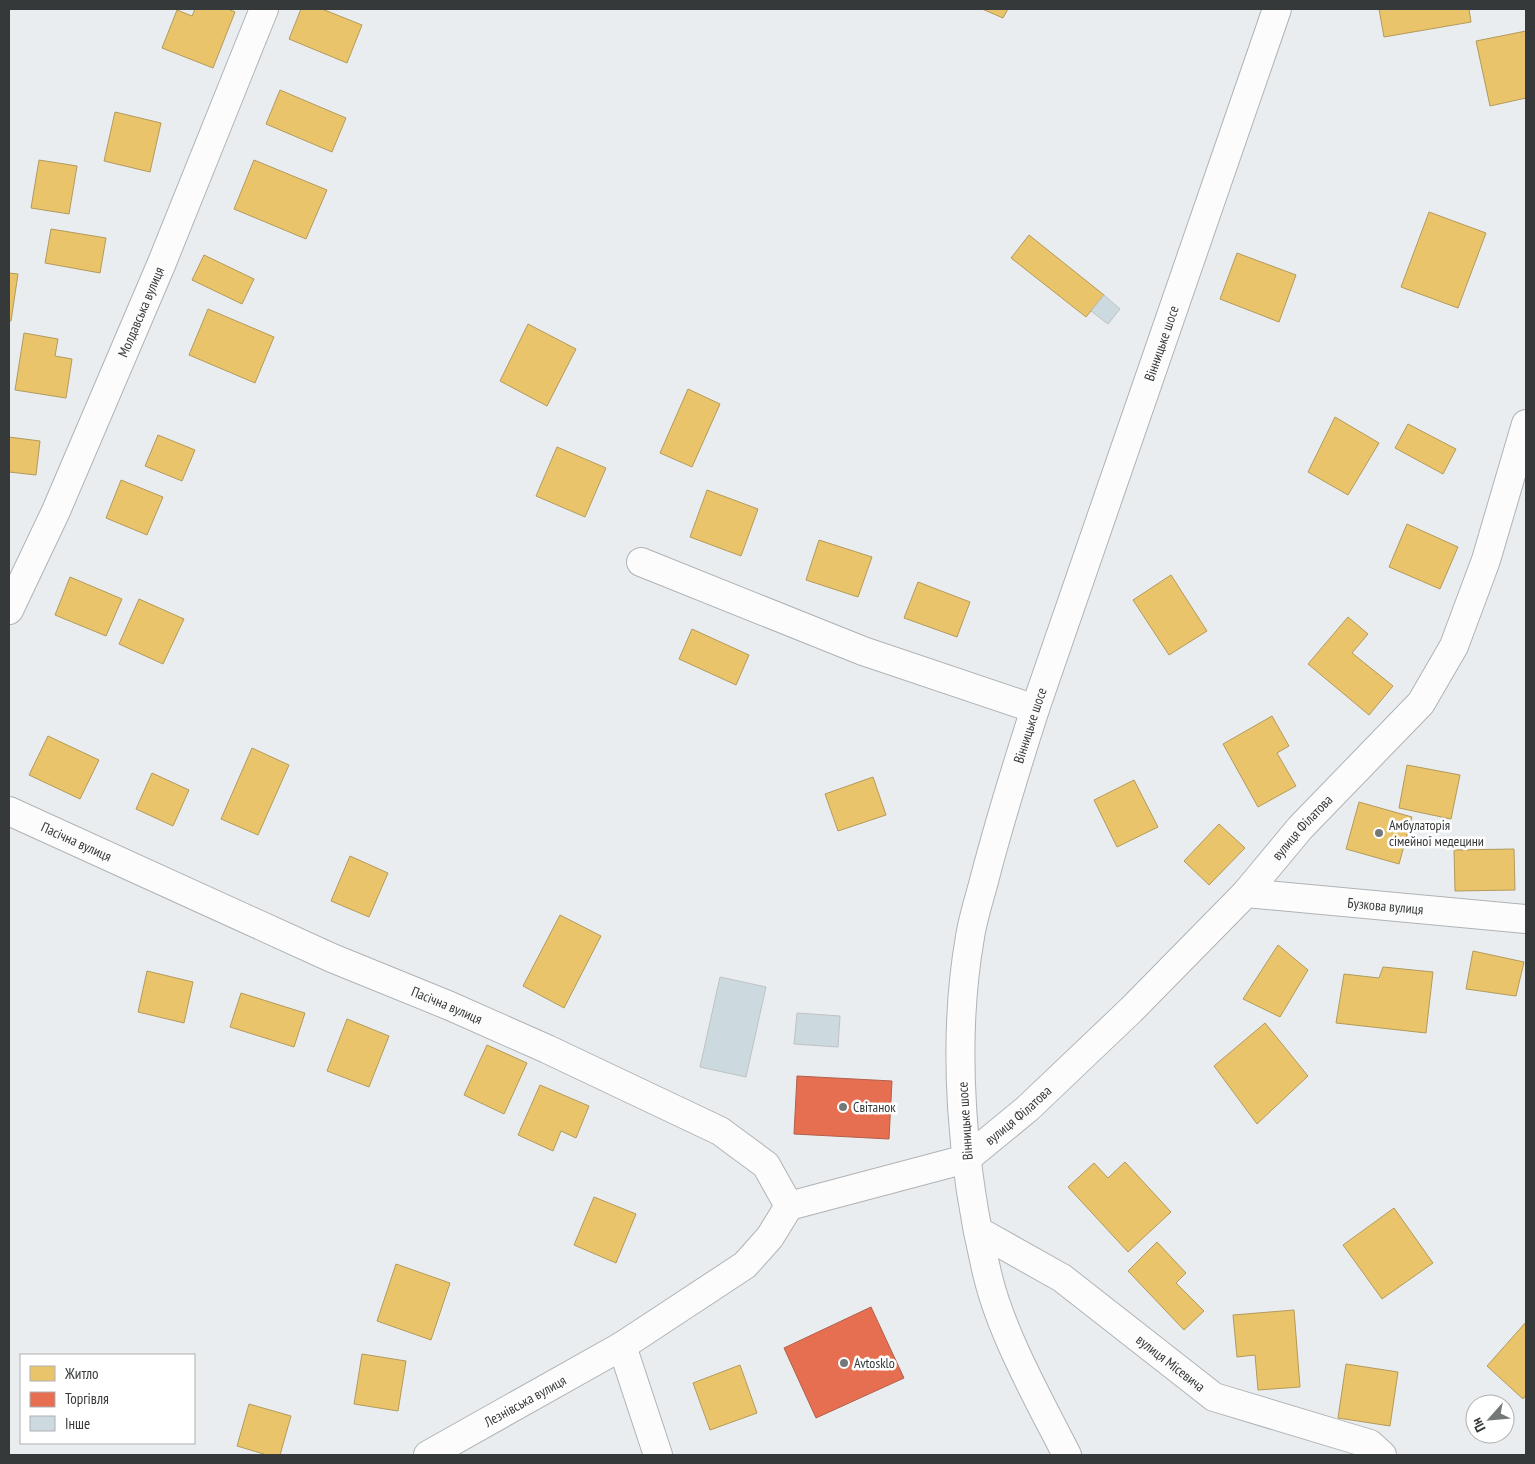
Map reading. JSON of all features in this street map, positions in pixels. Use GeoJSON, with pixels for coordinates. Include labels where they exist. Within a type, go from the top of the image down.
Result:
{"type":"FeatureCollection","features":[{"type":"Feature","properties":{"kind":"street","name":"Молдавська вулиця"},"geometry":{"type":"LineString","coordinates":[[9,610],[56,511],[161,265],[264,9]]}},
{"type":"Feature","properties":{"kind":"street","name":"Вінницьке шосе"},"geometry":{"type":"LineString","coordinates":[[1067,1455],[1024,1370],[988,1278],[966,1159],[960,1025],[970,937],[1003,810],[1035,709],[1277,9]]}},
{"type":"Feature","properties":{"kind":"street","name":"вулиця Філатова"},"geometry":{"type":"LineString","coordinates":[[966,1159],[1027,1109],[1131,1010],[1246,893],[1300,828],[1421,703],[1458,637],[1486,560],[1526,424]]}},
{"type":"Feature","properties":{"kind":"street"},"geometry":{"type":"LineString","coordinates":[[642,562],[863,652],[1035,709]]}},
{"type":"Feature","properties":{"kind":"street","name":"Пасічна вулиця"},"geometry":{"type":"LineString","coordinates":[[9,811],[332,958],[450,1006],[547,1049],[720,1131],[766,1165],[789,1206]]}},
{"type":"Feature","properties":{"kind":"street","name":"Бузкова вулиця"},"geometry":{"type":"LineString","coordinates":[[1246,893],[1526,919]]}},
{"type":"Feature","properties":{"kind":"street"},"geometry":{"type":"LineString","coordinates":[[789,1206],[966,1159]]}},
{"type":"Feature","properties":{"kind":"street","name":"Лезнівська вулиця"},"geometry":{"type":"LineString","coordinates":[[428,1455],[622,1346],[745,1265],[770,1237],[789,1206]]}},
{"type":"Feature","properties":{"kind":"street","name":"вулиця Місевича"},"geometry":{"type":"LineString","coordinates":[[980,1232],[1062,1278],[1214,1397],[1370,1444],[1382,1455]]}},
{"type":"Feature","properties":{"kind":"street"},"geometry":{"type":"LineString","coordinates":[[622,1346],[658,1455]]}},
{"type":"Feature","properties":{"kind":"building: Житло"},"geometry":{"type":"Polygon","coordinates":[[[195,9],[228,9],[235,12],[213,68],[162,48],[177,10],[192,16],[195,9]]]}},
{"type":"Feature","properties":{"kind":"building: Житло"},"geometry":{"type":"Polygon","coordinates":[[[301,9],[322,9],[362,25],[347,63],[289,39],[301,9]]]}},
{"type":"Feature","properties":{"kind":"building: Житло"},"geometry":{"type":"Polygon","coordinates":[[[982,9],[1008,9],[1003,18],[982,9]]]}},
{"type":"Feature","properties":{"kind":"building: Житло"},"geometry":{"type":"Polygon","coordinates":[[[1379,9],[1469,9],[1471,22],[1384,37],[1379,9]]]}},
{"type":"Feature","properties":{"kind":"building: Житло"},"geometry":{"type":"Polygon","coordinates":[[[1526,31],[1526,98],[1490,106],[1476,41],[1526,31]]]}},
{"type":"Feature","properties":{"kind":"building: Житло"},"geometry":{"type":"Polygon","coordinates":[[[280,90],[346,118],[332,152],[266,124],[280,90]]]}},
{"type":"Feature","properties":{"kind":"building: Житло"},"geometry":{"type":"Polygon","coordinates":[[[115,112],[161,123],[150,172],[104,161],[115,112]]]}},
{"type":"Feature","properties":{"kind":"building: Житло"},"geometry":{"type":"Polygon","coordinates":[[[39,160],[77,166],[69,214],[31,208],[39,160]]]}},
{"type":"Feature","properties":{"kind":"building: Житло"},"geometry":{"type":"Polygon","coordinates":[[[254,160],[327,190],[306,239],[234,209],[254,160]]]}},
{"type":"Feature","properties":{"kind":"building: Житло"},"geometry":{"type":"Polygon","coordinates":[[[1429,212],[1486,233],[1458,308],[1401,287],[1429,212]]]}},
{"type":"Feature","properties":{"kind":"building: Житло"},"geometry":{"type":"Polygon","coordinates":[[[51,229],[106,238],[100,273],[45,263],[51,229]]]}},
{"type":"Feature","properties":{"kind":"building: Житло"},"geometry":{"type":"Polygon","coordinates":[[[1029,235],[1104,295],[1086,317],[1011,258],[1029,235]]]}},
{"type":"Feature","properties":{"kind":"building: Житло"},"geometry":{"type":"Polygon","coordinates":[[[1237,253],[1296,275],[1279,322],[1220,299],[1237,253]]]}},
{"type":"Feature","properties":{"kind":"building: Житло"},"geometry":{"type":"Polygon","coordinates":[[[204,255],[254,279],[242,304],[192,280],[204,255]]]}},
{"type":"Feature","properties":{"kind":"building: Житло"},"geometry":{"type":"Polygon","coordinates":[[[9,273],[18,274],[11,321],[9,321],[9,273]]]}},
{"type":"Feature","properties":{"kind":"building: Житло"},"geometry":{"type":"Polygon","coordinates":[[[208,309],[274,337],[255,383],[189,355],[208,309]]]}},
{"type":"Feature","properties":{"kind":"building: Житло"},"geometry":{"type":"Polygon","coordinates":[[[528,324],[576,349],[547,406],[500,381],[528,324]]]}},
{"type":"Feature","properties":{"kind":"building: Житло"},"geometry":{"type":"Polygon","coordinates":[[[24,333],[58,339],[55,356],[72,359],[66,398],[15,390],[24,333]]]}},
{"type":"Feature","properties":{"kind":"building: Житло"},"geometry":{"type":"Polygon","coordinates":[[[688,389],[720,404],[692,467],[660,453],[688,389]]]}},
{"type":"Feature","properties":{"kind":"building: Житло"},"geometry":{"type":"Polygon","coordinates":[[[1335,417],[1379,443],[1348,495],[1308,472],[1335,417]]]}},
{"type":"Feature","properties":{"kind":"building: Житло"},"geometry":{"type":"Polygon","coordinates":[[[1408,424],[1456,449],[1443,474],[1395,448],[1408,424]]]}},
{"type":"Feature","properties":{"kind":"building: Житло"},"geometry":{"type":"Polygon","coordinates":[[[158,435],[195,450],[182,481],[145,466],[158,435]]]}},
{"type":"Feature","properties":{"kind":"building: Житло"},"geometry":{"type":"Polygon","coordinates":[[[9,437],[40,441],[36,475],[9,472],[9,437]]]}},
{"type":"Feature","properties":{"kind":"building: Житло"},"geometry":{"type":"Polygon","coordinates":[[[557,447],[606,468],[585,517],[536,496],[557,447]]]}},
{"type":"Feature","properties":{"kind":"building: Житло"},"geometry":{"type":"Polygon","coordinates":[[[121,480],[163,497],[147,535],[106,518],[121,480]]]}},
{"type":"Feature","properties":{"kind":"building: Житло"},"geometry":{"type":"Polygon","coordinates":[[[707,490],[758,509],[741,556],[690,537],[707,490]]]}},
{"type":"Feature","properties":{"kind":"building: Житло"},"geometry":{"type":"Polygon","coordinates":[[[1407,524],[1458,547],[1440,589],[1389,567],[1407,524]]]}},
{"type":"Feature","properties":{"kind":"building: Житло"},"geometry":{"type":"Polygon","coordinates":[[[819,540],[872,557],[858,597],[806,580],[819,540]]]}},
{"type":"Feature","properties":{"kind":"building: Житло"},"geometry":{"type":"Polygon","coordinates":[[[1171,575],[1207,631],[1169,655],[1133,600],[1171,575]]]}},
{"type":"Feature","properties":{"kind":"building: Житло"},"geometry":{"type":"Polygon","coordinates":[[[70,577],[122,599],[106,636],[55,615],[70,577]]]}},
{"type":"Feature","properties":{"kind":"building: Житло"},"geometry":{"type":"Polygon","coordinates":[[[918,582],[970,602],[957,637],[904,618],[918,582]]]}},
{"type":"Feature","properties":{"kind":"building: Житло"},"geometry":{"type":"Polygon","coordinates":[[[139,599],[184,619],[163,664],[119,644],[139,599]]]}},
{"type":"Feature","properties":{"kind":"building: Житло"},"geometry":{"type":"Polygon","coordinates":[[[1348,617],[1368,634],[1352,653],[1393,686],[1369,715],[1308,664],[1348,617]]]}},
{"type":"Feature","properties":{"kind":"building: Житло"},"geometry":{"type":"Polygon","coordinates":[[[692,629],[749,655],[736,685],[679,659],[692,629]]]}},
{"type":"Feature","properties":{"kind":"building: Житло"},"geometry":{"type":"Polygon","coordinates":[[[1272,716],[1289,746],[1277,753],[1296,786],[1258,807],[1223,744],[1272,716]]]}},
{"type":"Feature","properties":{"kind":"building: Житло"},"geometry":{"type":"Polygon","coordinates":[[[48,736],[99,760],[80,799],[29,775],[48,736]]]}},
{"type":"Feature","properties":{"kind":"building: Житло"},"geometry":{"type":"Polygon","coordinates":[[[252,748],[289,765],[258,835],[221,819],[252,748]]]}},
{"type":"Feature","properties":{"kind":"building: Житло"},"geometry":{"type":"Polygon","coordinates":[[[1407,765],[1460,775],[1451,819],[1399,808],[1407,765]]]}},
{"type":"Feature","properties":{"kind":"building: Житло"},"geometry":{"type":"Polygon","coordinates":[[[152,773],[189,790],[173,826],[136,809],[152,773]]]}},
{"type":"Feature","properties":{"kind":"building: Житло"},"geometry":{"type":"Polygon","coordinates":[[[873,777],[886,815],[838,831],[825,794],[873,777]]]}},
{"type":"Feature","properties":{"kind":"building: Житло"},"geometry":{"type":"Polygon","coordinates":[[[1134,780],[1158,827],[1117,847],[1094,800],[1134,780]]]}},
{"type":"Feature","properties":{"kind":"building: Житло","name":"Амбулаторія сімейної медецини"},"geometry":{"type":"Polygon","coordinates":[[[1359,802],[1412,817],[1399,864],[1346,849],[1359,802]]]}},
{"type":"Feature","properties":{"kind":"building: Житло"},"geometry":{"type":"Polygon","coordinates":[[[1219,824],[1245,848],[1209,885],[1184,861],[1219,824]]]}},
{"type":"Feature","properties":{"kind":"building: Житло"},"geometry":{"type":"Polygon","coordinates":[[[1514,849],[1515,890],[1455,891],[1454,850],[1514,849]]]}},
{"type":"Feature","properties":{"kind":"building: Житло"},"geometry":{"type":"Polygon","coordinates":[[[350,856],[388,873],[369,917],[331,901],[350,856]]]}},
{"type":"Feature","properties":{"kind":"building: Житло"},"geometry":{"type":"Polygon","coordinates":[[[560,915],[601,936],[564,1008],[523,986],[560,915]]]}},
{"type":"Feature","properties":{"kind":"building: Житло"},"geometry":{"type":"Polygon","coordinates":[[[1278,945],[1308,970],[1280,1017],[1243,999],[1278,945]]]}},
{"type":"Feature","properties":{"kind":"building: Житло"},"geometry":{"type":"Polygon","coordinates":[[[1473,951],[1524,962],[1516,996],[1466,989],[1473,951]]]}},
{"type":"Feature","properties":{"kind":"building: Житло"},"geometry":{"type":"Polygon","coordinates":[[[1383,967],[1433,972],[1426,1033],[1336,1023],[1344,974],[1379,978],[1383,967]]]}},
{"type":"Feature","properties":{"kind":"building: Житло"},"geometry":{"type":"Polygon","coordinates":[[[147,971],[193,982],[184,1023],[138,1012],[147,971]]]}},
{"type":"Feature","properties":{"kind":"building: Житло"},"geometry":{"type":"Polygon","coordinates":[[[241,993],[305,1013],[294,1047],[230,1027],[241,993]]]}},
{"type":"Feature","properties":{"kind":"building: Житло"},"geometry":{"type":"Polygon","coordinates":[[[347,1019],[389,1036],[369,1087],[327,1071],[347,1019]]]}},
{"type":"Feature","properties":{"kind":"building: Житло"},"geometry":{"type":"Polygon","coordinates":[[[1265,1023],[1308,1076],[1257,1124],[1214,1066],[1265,1023]]]}},
{"type":"Feature","properties":{"kind":"building: Житло"},"geometry":{"type":"Polygon","coordinates":[[[487,1045],[527,1063],[504,1114],[464,1095],[487,1045]]]}},
{"type":"Feature","properties":{"kind":"building: Житло"},"geometry":{"type":"Polygon","coordinates":[[[540,1085],[589,1106],[576,1138],[561,1131],[553,1151],[518,1135],[540,1085]]]}},
{"type":"Feature","properties":{"kind":"building: Житло"},"geometry":{"type":"Polygon","coordinates":[[[1125,1162],[1171,1212],[1128,1252],[1068,1187],[1094,1163],[1108,1178],[1125,1162]]]}},
{"type":"Feature","properties":{"kind":"building: Житло"},"geometry":{"type":"Polygon","coordinates":[[[594,1197],[636,1214],[616,1263],[574,1245],[594,1197]]]}},
{"type":"Feature","properties":{"kind":"building: Житло"},"geometry":{"type":"Polygon","coordinates":[[[1394,1208],[1433,1263],[1382,1299],[1343,1245],[1394,1208]]]}},
{"type":"Feature","properties":{"kind":"building: Житло"},"geometry":{"type":"Polygon","coordinates":[[[1157,1242],[1186,1273],[1176,1283],[1204,1311],[1184,1330],[1128,1271],[1157,1242]]]}},
{"type":"Feature","properties":{"kind":"building: Житло"},"geometry":{"type":"Polygon","coordinates":[[[396,1264],[450,1283],[431,1340],[377,1321],[396,1264]]]}},
{"type":"Feature","properties":{"kind":"building: Житло"},"geometry":{"type":"Polygon","coordinates":[[[1294,1310],[1300,1387],[1258,1390],[1255,1355],[1237,1357],[1233,1315],[1294,1310]]]}},
{"type":"Feature","properties":{"kind":"building: Житло"},"geometry":{"type":"Polygon","coordinates":[[[1526,1322],[1526,1395],[1523,1399],[1487,1366],[1526,1322]]]}},
{"type":"Feature","properties":{"kind":"building: Житло"},"geometry":{"type":"Polygon","coordinates":[[[362,1354],[406,1361],[398,1411],[354,1404],[362,1354]]]}},
{"type":"Feature","properties":{"kind":"building: Житло"},"geometry":{"type":"Polygon","coordinates":[[[1346,1364],[1398,1372],[1390,1426],[1338,1418],[1346,1364]]]}},
{"type":"Feature","properties":{"kind":"building: Житло"},"geometry":{"type":"Polygon","coordinates":[[[740,1365],[757,1413],[710,1430],[693,1383],[740,1365]]]}},
{"type":"Feature","properties":{"kind":"building: Житло"},"geometry":{"type":"Polygon","coordinates":[[[249,1404],[291,1416],[280,1455],[267,1455],[237,1446],[249,1404]]]}},
{"type":"Feature","properties":{"kind":"building: Торгівля"},"geometry":{"type":"Polygon","coordinates":[[[797,1076],[892,1081],[889,1139],[794,1134],[797,1076]]]}},
{"type":"Feature","properties":{"kind":"building: Торгівля"},"geometry":{"type":"Polygon","coordinates":[[[871,1307],[904,1378],[816,1418],[784,1348],[871,1307]]]}},
{"type":"Feature","properties":{"kind":"building: Інше"},"geometry":{"type":"Polygon","coordinates":[[[1104,295],[1120,309],[1108,324],[1091,311],[1104,295]]]}},
{"type":"Feature","properties":{"kind":"building: Інше"},"geometry":{"type":"Polygon","coordinates":[[[720,977],[766,987],[746,1077],[700,1067],[720,977]]]}},
{"type":"Feature","properties":{"kind":"building: Інше"},"geometry":{"type":"Polygon","coordinates":[[[797,1013],[840,1016],[838,1047],[794,1044],[797,1013]]]}},
{"type":"Feature","properties":{"kind":"place","name":"Амбулаторія сімейної медецини"},"geometry":{"type":"Point","coordinates":[1379,833]}},
{"type":"Feature","properties":{"kind":"place","name":"Світанок"},"geometry":{"type":"Point","coordinates":[843,1107]}},
{"type":"Feature","properties":{"kind":"place","name":"Avtosklo"},"geometry":{"type":"Point","coordinates":[844,1363]}}]}
